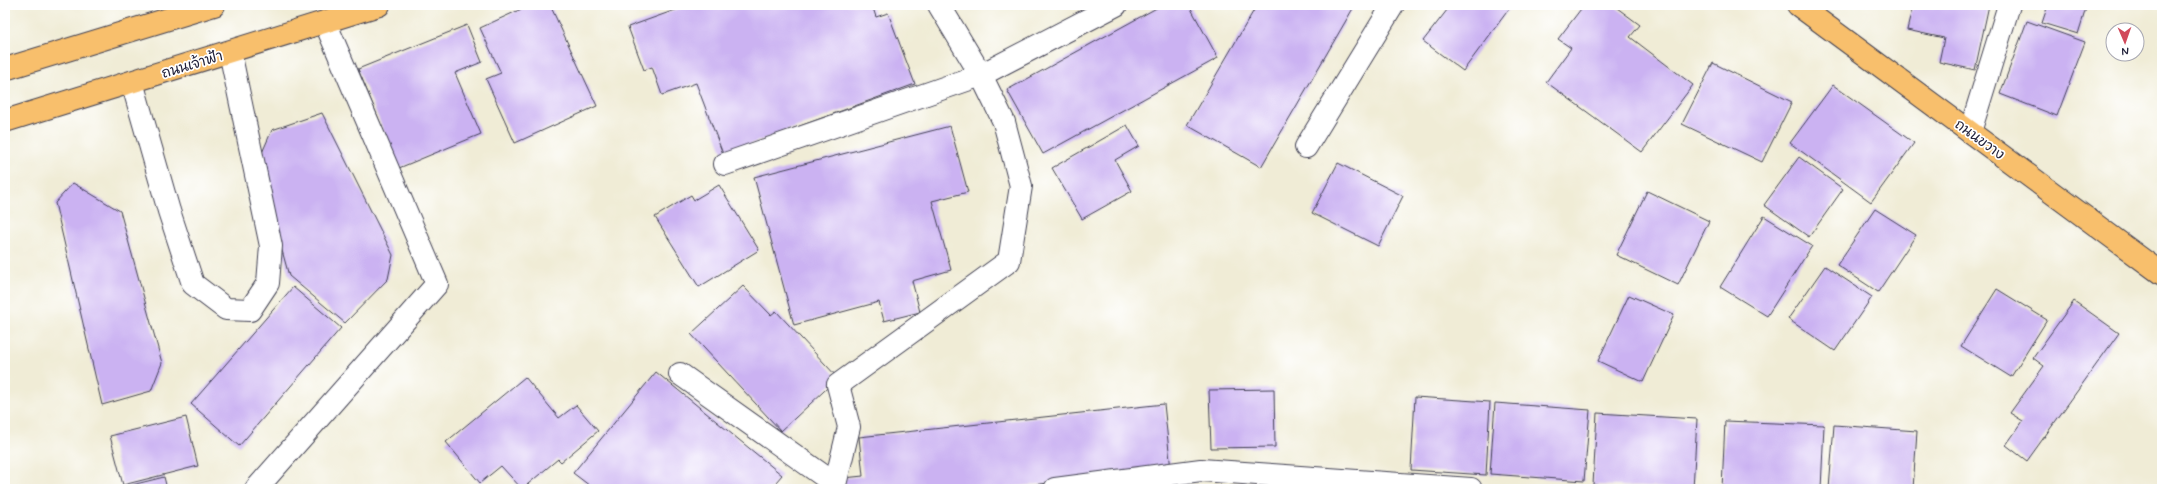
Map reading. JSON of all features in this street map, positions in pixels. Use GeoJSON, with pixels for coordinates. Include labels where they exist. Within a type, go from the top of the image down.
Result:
{"type":"FeatureCollection","features":[{"type":"Feature","properties":{"kind":"main road"},"geometry":{"type":"LineString","coordinates":[[5,68],[214,5]]}},
{"type":"Feature","properties":{"kind":"main road","name":"ถนนเจ้าฟ้า"},"geometry":{"type":"LineString","coordinates":[[5,122],[379,5]]}},
{"type":"Feature","properties":{"kind":"main road","name":"ถนนขวาง"},"geometry":{"type":"LineString","coordinates":[[1798,5],[2162,274]]}},
{"type":"Feature","properties":{"kind":"street"},"geometry":{"type":"LineString","coordinates":[[680,374],[835,487],[849,427],[838,385],[1009,261],[1021,186],[1004,122],[981,75],[939,5]]}},
{"type":"Feature","properties":{"kind":"street"},"geometry":{"type":"LineString","coordinates":[[724,164],[981,75],[1116,5]]}},
{"type":"Feature","properties":{"kind":"street"},"geometry":{"type":"LineString","coordinates":[[1306,147],[1393,5]]}},
{"type":"Feature","properties":{"kind":"street"},"geometry":{"type":"LineString","coordinates":[[1970,132],[2009,5]]}},
{"type":"Feature","properties":{"kind":"street"},"geometry":{"type":"LineString","coordinates":[[256,489],[437,284],[325,22]]}},
{"type":"Feature","properties":{"kind":"street"},"geometry":{"type":"LineString","coordinates":[[132,82],[169,211],[193,284],[226,310],[250,310],[268,283],[271,246],[230,52]]}},
{"type":"Feature","properties":{"kind":"street"},"geometry":{"type":"LineString","coordinates":[[1055,489],[1201,470],[1471,489]]}},
{"type":"Feature","properties":{"kind":"building"},"geometry":{"type":"Polygon","coordinates":[[[530,5],[550,5],[597,106],[515,143],[486,79],[501,73],[480,28],[530,5]]]}},
{"type":"Feature","properties":{"kind":"building"},"geometry":{"type":"Polygon","coordinates":[[[689,5],[872,5],[876,17],[888,13],[915,84],[723,154],[696,83],[662,95],[652,67],[644,70],[628,27],[689,5]]]}},
{"type":"Feature","properties":{"kind":"building"},"geometry":{"type":"Polygon","coordinates":[[[1162,5],[1189,5],[1218,58],[1043,154],[1007,90],[1162,5]]]}},
{"type":"Feature","properties":{"kind":"building"},"geometry":{"type":"Polygon","coordinates":[[[1257,5],[1355,5],[1261,167],[1187,125],[1257,5]]]}},
{"type":"Feature","properties":{"kind":"building"},"geometry":{"type":"Polygon","coordinates":[[[1451,5],[1512,5],[1463,71],[1423,41],[1451,5]]]}},
{"type":"Feature","properties":{"kind":"building"},"geometry":{"type":"Polygon","coordinates":[[[1584,5],[1613,5],[1640,25],[1630,37],[1693,85],[1642,152],[1546,82],[1571,48],[1558,39],[1584,5]]]}},
{"type":"Feature","properties":{"kind":"building"},"geometry":{"type":"Polygon","coordinates":[[[1913,5],[1989,5],[1975,70],[1939,62],[1944,38],[1907,30],[1913,5]]]}},
{"type":"Feature","properties":{"kind":"building"},"geometry":{"type":"Polygon","coordinates":[[[2048,5],[2087,5],[2078,34],[2042,23],[2048,5]]]}},
{"type":"Feature","properties":{"kind":"building"},"geometry":{"type":"Polygon","coordinates":[[[2027,21],[2085,42],[2057,116],[2000,94],[2027,21]]]}},
{"type":"Feature","properties":{"kind":"building"},"geometry":{"type":"Polygon","coordinates":[[[467,25],[482,62],[455,73],[481,134],[399,168],[358,69],[467,25]]]}},
{"type":"Feature","properties":{"kind":"building"},"geometry":{"type":"Polygon","coordinates":[[[1713,63],[1792,102],[1762,162],[1682,124],[1713,63]]]}},
{"type":"Feature","properties":{"kind":"building"},"geometry":{"type":"Polygon","coordinates":[[[1833,85],[1914,143],[1871,202],[1790,143],[1833,85]]]}},
{"type":"Feature","properties":{"kind":"building"},"geometry":{"type":"Polygon","coordinates":[[[322,113],[393,255],[388,279],[345,323],[289,276],[258,162],[272,130],[322,113]]]}},
{"type":"Feature","properties":{"kind":"building"},"geometry":{"type":"Polygon","coordinates":[[[1127,125],[1139,146],[1115,160],[1132,191],[1082,219],[1052,168],[1127,125]]]}},
{"type":"Feature","properties":{"kind":"building"},"geometry":{"type":"Polygon","coordinates":[[[950,126],[968,192],[932,201],[951,270],[912,281],[920,312],[884,321],[879,302],[794,325],[754,177],[950,126]]]}},
{"type":"Feature","properties":{"kind":"building"},"geometry":{"type":"Polygon","coordinates":[[[1799,157],[1843,189],[1809,237],[1764,205],[1799,157]]]}},
{"type":"Feature","properties":{"kind":"building"},"geometry":{"type":"Polygon","coordinates":[[[1338,163],[1403,196],[1378,246],[1312,213],[1338,163]]]}},
{"type":"Feature","properties":{"kind":"building"},"geometry":{"type":"Polygon","coordinates":[[[73,183],[120,211],[162,363],[151,391],[102,405],[55,203],[73,183]]]}},
{"type":"Feature","properties":{"kind":"building"},"geometry":{"type":"Polygon","coordinates":[[[719,185],[759,250],[699,287],[655,217],[691,195],[694,200],[719,185]]]}},
{"type":"Feature","properties":{"kind":"building"},"geometry":{"type":"Polygon","coordinates":[[[1647,191],[1709,221],[1678,285],[1616,255],[1647,191]]]}},
{"type":"Feature","properties":{"kind":"building"},"geometry":{"type":"Polygon","coordinates":[[[1875,209],[1916,235],[1878,292],[1837,265],[1875,209]]]}},
{"type":"Feature","properties":{"kind":"building"},"geometry":{"type":"Polygon","coordinates":[[[1764,216],[1812,246],[1767,316],[1720,287],[1764,216]]]}},
{"type":"Feature","properties":{"kind":"building"},"geometry":{"type":"Polygon","coordinates":[[[1825,266],[1872,297],[1835,351],[1788,319],[1825,266]]]}},
{"type":"Feature","properties":{"kind":"building"},"geometry":{"type":"Polygon","coordinates":[[[743,286],[771,315],[776,311],[838,378],[781,431],[691,334],[743,286]]]}},
{"type":"Feature","properties":{"kind":"building"},"geometry":{"type":"Polygon","coordinates":[[[293,287],[341,328],[239,446],[191,404],[293,287]]]}},
{"type":"Feature","properties":{"kind":"building"},"geometry":{"type":"Polygon","coordinates":[[[1997,289],[2047,320],[2011,377],[1961,346],[1997,289]]]}},
{"type":"Feature","properties":{"kind":"building"},"geometry":{"type":"Polygon","coordinates":[[[1629,295],[1674,315],[1643,382],[1598,361],[1629,295]]]}},
{"type":"Feature","properties":{"kind":"building"},"geometry":{"type":"Polygon","coordinates":[[[2074,301],[2119,333],[2027,461],[2006,445],[2023,421],[2010,413],[2044,366],[2033,358],[2074,301]]]}},
{"type":"Feature","properties":{"kind":"building"},"geometry":{"type":"Polygon","coordinates":[[[656,372],[782,475],[770,489],[594,489],[573,473],[656,372]]]}},
{"type":"Feature","properties":{"kind":"building"},"geometry":{"type":"Polygon","coordinates":[[[525,377],[559,418],[576,405],[598,431],[561,462],[558,459],[522,489],[501,466],[480,483],[446,442],[525,377]]]}},
{"type":"Feature","properties":{"kind":"building"},"geometry":{"type":"Polygon","coordinates":[[[1274,389],[1275,447],[1211,448],[1209,390],[1274,389]]]}},
{"type":"Feature","properties":{"kind":"building"},"geometry":{"type":"Polygon","coordinates":[[[1415,397],[1490,402],[1486,475],[1411,470],[1415,397]]]}},
{"type":"Feature","properties":{"kind":"building"},"geometry":{"type":"Polygon","coordinates":[[[1495,403],[1590,410],[1584,481],[1490,474],[1495,403]]]}},
{"type":"Feature","properties":{"kind":"building"},"geometry":{"type":"Polygon","coordinates":[[[1164,404],[1171,470],[993,489],[846,489],[844,478],[863,476],[859,437],[1164,404]]]}},
{"type":"Feature","properties":{"kind":"building"},"geometry":{"type":"Polygon","coordinates":[[[1597,413],[1697,419],[1693,489],[1593,485],[1597,413]]]}},
{"type":"Feature","properties":{"kind":"building"},"geometry":{"type":"Polygon","coordinates":[[[186,417],[198,466],[123,485],[110,436],[186,417]]]}},
{"type":"Feature","properties":{"kind":"building"},"geometry":{"type":"Polygon","coordinates":[[[1725,421],[1824,425],[1821,489],[1722,489],[1725,421]]]}},
{"type":"Feature","properties":{"kind":"building"},"geometry":{"type":"Polygon","coordinates":[[[1834,425],[1917,431],[1913,489],[1829,489],[1834,425]]]}},
{"type":"Feature","properties":{"kind":"building"},"geometry":{"type":"Polygon","coordinates":[[[164,477],[167,489],[124,489],[124,487],[164,477]]]}}]}
